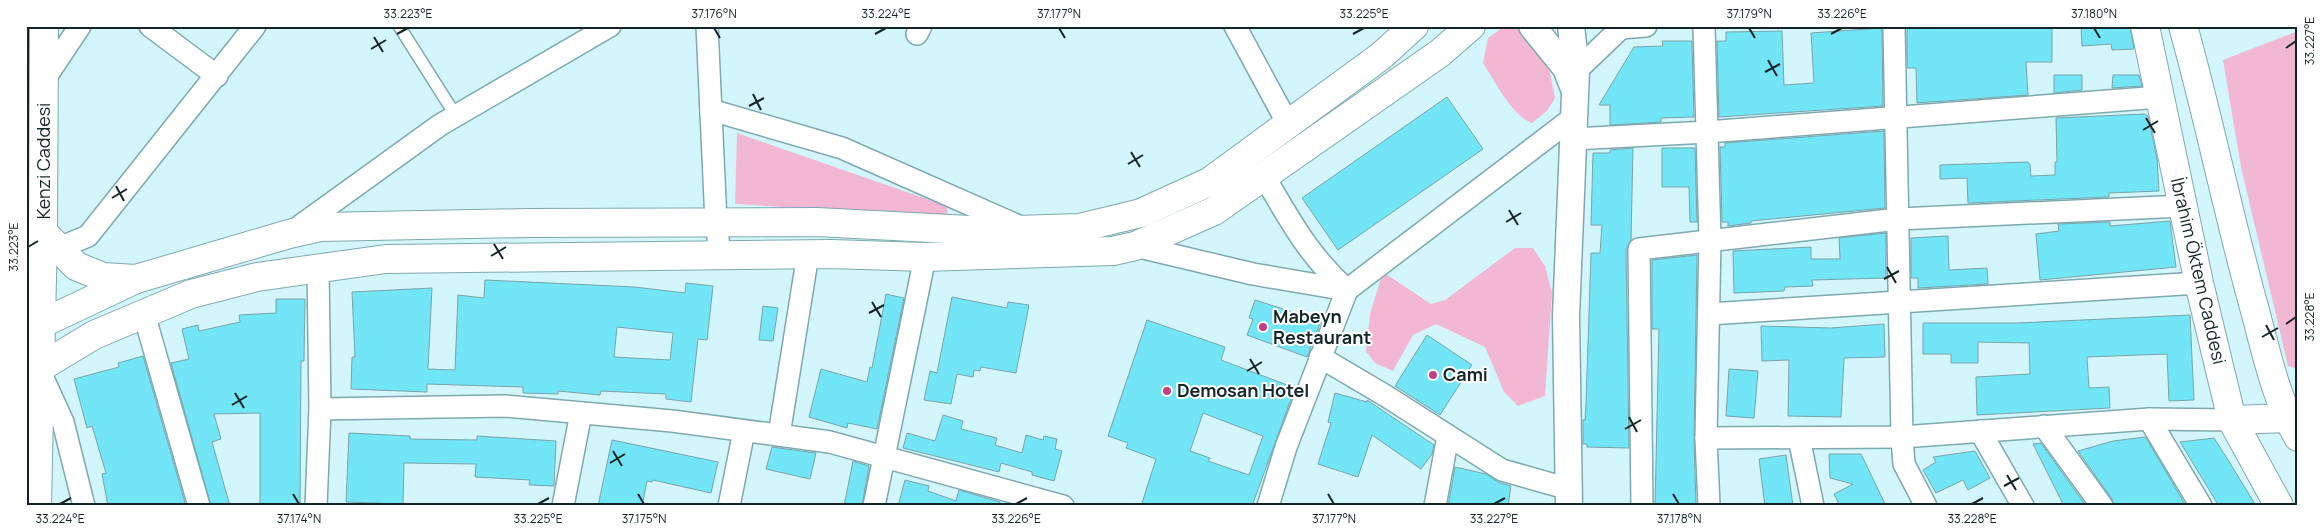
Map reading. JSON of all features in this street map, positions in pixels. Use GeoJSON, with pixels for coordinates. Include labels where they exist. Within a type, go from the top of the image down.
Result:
{"type":"FeatureCollection","features":[{"type":"Feature","properties":{"kind":"main road","name":"Kenzi Caddesi"},"geometry":{"type":"LineString","coordinates":[[37,506],[32,372],[33,328],[51,240],[44,80],[44,26]]}},
{"type":"Feature","properties":{"kind":"main road"},"geometry":{"type":"LineString","coordinates":[[33,328],[136,279],[289,234],[320,227],[528,223],[817,222],[988,230],[1079,228],[1140,213],[1209,182],[1381,56],[1414,26]]}},
{"type":"Feature","properties":{"kind":"main road"},"geometry":{"type":"LineString","coordinates":[[32,372],[94,335],[191,294],[257,277],[386,260],[808,254],[925,257],[1092,253],[1135,246],[1214,211],[1440,53],[1470,26]]}},
{"type":"Feature","properties":{"kind":"main road","name":"İbrahim Öktem Caddesi"},"geometry":{"type":"LineString","coordinates":[[2145,26],[2199,283],[2232,420],[2279,506]]}},
{"type":"Feature","properties":{"kind":"main road"},"geometry":{"type":"LineString","coordinates":[[2184,26],[2203,97],[2231,223],[2268,361],[2295,423],[2232,420]]}},
{"type":"Feature","properties":{"kind":"main road"},"geometry":{"type":"LineString","coordinates":[[2194,26],[2203,97]]}},
{"type":"Feature","properties":{"kind":"main road"},"geometry":{"type":"LineString","coordinates":[[51,240],[76,266],[103,277],[136,279]]}},
{"type":"Feature","properties":{"kind":"street"},"geometry":{"type":"LineString","coordinates":[[44,80],[80,26]]}},
{"type":"Feature","properties":{"kind":"street"},"geometry":{"type":"LineString","coordinates":[[150,26],[217,76]]}},
{"type":"Feature","properties":{"kind":"street"},"geometry":{"type":"LineString","coordinates":[[84,269],[88,236],[255,26]]}},
{"type":"Feature","properties":{"kind":"street"},"geometry":{"type":"LineString","coordinates":[[289,234],[456,116],[610,26]]}},
{"type":"Feature","properties":{"kind":"street"},"geometry":{"type":"LineString","coordinates":[[707,26],[716,222],[720,255]]}},
{"type":"Feature","properties":{"kind":"street"},"geometry":{"type":"LineString","coordinates":[[1235,26],[1288,124]]}},
{"type":"Feature","properties":{"kind":"street"},"geometry":{"type":"LineString","coordinates":[[1532,26],[1575,81]]}},
{"type":"Feature","properties":{"kind":"street"},"geometry":{"type":"LineString","coordinates":[[1320,357],[1502,470],[1569,497],[1566,316],[1575,81],[1571,26]]}},
{"type":"Feature","properties":{"kind":"street"},"geometry":{"type":"LineString","coordinates":[[1575,81],[1622,27],[1646,26]]}},
{"type":"Feature","properties":{"kind":"street"},"geometry":{"type":"LineString","coordinates":[[1704,26],[1710,240],[1706,438],[1709,506]]}},
{"type":"Feature","properties":{"kind":"street"},"geometry":{"type":"LineString","coordinates":[[1894,26],[1902,437],[1904,464],[1926,506]]}},
{"type":"Feature","properties":{"kind":"street"},"geometry":{"type":"LineString","coordinates":[[1268,506],[1286,446],[1347,290],[1574,128],[1707,132],[2160,97]]}},
{"type":"Feature","properties":{"kind":"street"},"geometry":{"type":"LineString","coordinates":[[711,110],[842,148],[1025,230]]}},
{"type":"Feature","properties":{"kind":"street"},"geometry":{"type":"LineString","coordinates":[[1264,176],[1301,240],[1329,274],[1347,290]]}},
{"type":"Feature","properties":{"kind":"street"},"geometry":{"type":"LineString","coordinates":[[1642,506],[1639,249],[1898,219],[2183,206]]}},
{"type":"Feature","properties":{"kind":"street"},"geometry":{"type":"LineString","coordinates":[[51,240],[88,236]]}},
{"type":"Feature","properties":{"kind":"street"},"geometry":{"type":"LineString","coordinates":[[1135,246],[1253,274],[1347,290]]}},
{"type":"Feature","properties":{"kind":"street"},"geometry":{"type":"LineString","coordinates":[[779,435],[808,254]]}},
{"type":"Feature","properties":{"kind":"street"},"geometry":{"type":"LineString","coordinates":[[874,506],[925,257]]}},
{"type":"Feature","properties":{"kind":"street"},"geometry":{"type":"LineString","coordinates":[[316,506],[320,409],[318,268]]}},
{"type":"Feature","properties":{"kind":"street"},"geometry":{"type":"LineString","coordinates":[[1709,314],[2199,283]]}},
{"type":"Feature","properties":{"kind":"street"},"geometry":{"type":"LineString","coordinates":[[144,314],[199,506]]}},
{"type":"Feature","properties":{"kind":"street"},"geometry":{"type":"LineString","coordinates":[[32,372],[63,422],[84,506]]}},
{"type":"Feature","properties":{"kind":"street"},"geometry":{"type":"LineString","coordinates":[[320,409],[505,406],[744,430],[830,442],[1063,506]]}},
{"type":"Feature","properties":{"kind":"street"},"geometry":{"type":"LineString","coordinates":[[563,506],[581,413]]}},
{"type":"Feature","properties":{"kind":"street"},"geometry":{"type":"LineString","coordinates":[[1706,438],[1902,437],[2149,419],[2232,420]]}},
{"type":"Feature","properties":{"kind":"street"},"geometry":{"type":"LineString","coordinates":[[2149,419],[2201,506]]}},
{"type":"Feature","properties":{"kind":"street"},"geometry":{"type":"LineString","coordinates":[[2044,426],[2102,506]]}},
{"type":"Feature","properties":{"kind":"street"},"geometry":{"type":"LineString","coordinates":[[729,506],[744,430]]}},
{"type":"Feature","properties":{"kind":"street"},"geometry":{"type":"LineString","coordinates":[[1980,431],[2023,506]]}},
{"type":"Feature","properties":{"kind":"street"},"geometry":{"type":"LineString","coordinates":[[1435,506],[1448,436]]}},
{"type":"Feature","properties":{"kind":"street"},"geometry":{"type":"LineString","coordinates":[[1799,438],[1814,506]]}},
{"type":"Feature","properties":{"kind":"lane"},"geometry":{"type":"LineString","coordinates":[[399,26],[456,116]]}},
{"type":"Feature","properties":{"kind":"shaded area"},"geometry":{"type":"Polygon","coordinates":[[[1505,26],[1529,26],[1549,68],[1555,98],[1547,111],[1532,123],[1511,106],[1483,63],[1488,38],[1505,26]]]}},
{"type":"Feature","properties":{"kind":"shaded area"},"geometry":{"type":"Polygon","coordinates":[[[2298,31],[2298,369],[2288,366],[2241,167],[2223,60],[2298,31]]]}},
{"type":"Feature","properties":{"kind":"shaded area"},"geometry":{"type":"Polygon","coordinates":[[[737,133],[947,206],[948,217],[735,204],[737,133]]]}},
{"type":"Feature","properties":{"kind":"shaded area"},"geometry":{"type":"Polygon","coordinates":[[[1515,248],[1533,248],[1545,266],[1552,293],[1545,396],[1518,406],[1504,392],[1485,347],[1436,324],[1413,335],[1393,371],[1375,363],[1366,351],[1370,314],[1383,272],[1431,304],[1445,300],[1515,248]]]}},
{"type":"Feature","properties":{"kind":"building"},"geometry":{"type":"Polygon","coordinates":[[[2052,26],[2052,62],[2026,62],[2028,95],[1917,103],[1916,68],[1907,68],[1907,27],[2052,26]]]}},
{"type":"Feature","properties":{"kind":"building"},"geometry":{"type":"Polygon","coordinates":[[[2081,26],[2130,26],[2134,49],[2112,50],[2111,44],[2082,46],[2081,26]]]}},
{"type":"Feature","properties":{"kind":"building"},"geometry":{"type":"Polygon","coordinates":[[[1882,28],[1883,106],[1719,117],[1717,41],[1726,41],[1726,32],[1782,31],[1784,85],[1814,83],[1811,33],[1882,28]]]}},
{"type":"Feature","properties":{"kind":"building"},"geometry":{"type":"Polygon","coordinates":[[[1662,41],[1692,41],[1694,117],[1661,118],[1661,122],[1610,125],[1610,105],[1599,105],[1634,47],[1663,46],[1662,41]]]}},
{"type":"Feature","properties":{"kind":"building"},"geometry":{"type":"Polygon","coordinates":[[[2054,75],[2082,75],[2082,90],[2054,93],[2054,75]]]}},
{"type":"Feature","properties":{"kind":"building"},"geometry":{"type":"Polygon","coordinates":[[[2113,75],[2139,75],[2142,86],[2112,88],[2113,75]]]}},
{"type":"Feature","properties":{"kind":"building"},"geometry":{"type":"Polygon","coordinates":[[[1447,97],[1483,149],[1338,250],[1302,198],[1447,97]]]}},
{"type":"Feature","properties":{"kind":"building"},"geometry":{"type":"Polygon","coordinates":[[[2144,114],[2148,116],[2157,159],[2159,191],[2109,193],[2109,197],[1968,203],[1967,178],[1940,179],[1940,165],[2028,162],[2030,164],[2031,176],[2055,175],[2055,162],[2057,162],[2056,118],[2144,114]]]}},
{"type":"Feature","properties":{"kind":"building"},"geometry":{"type":"Polygon","coordinates":[[[1884,131],[1885,208],[1751,221],[1751,223],[1728,226],[1728,222],[1722,222],[1720,147],[1725,147],[1725,143],[1884,131]]]}},
{"type":"Feature","properties":{"kind":"building"},"geometry":{"type":"Polygon","coordinates":[[[1633,148],[1631,240],[1626,249],[1629,448],[1587,447],[1587,444],[1583,444],[1583,420],[1585,420],[1586,403],[1591,253],[1600,253],[1602,225],[1591,225],[1593,153],[1610,153],[1610,150],[1633,148]]]}},
{"type":"Feature","properties":{"kind":"building"},"geometry":{"type":"Polygon","coordinates":[[[1662,148],[1695,148],[1697,222],[1690,222],[1689,187],[1662,187],[1662,148]]]}},
{"type":"Feature","properties":{"kind":"building"},"geometry":{"type":"Polygon","coordinates":[[[2170,221],[2176,267],[2040,280],[2036,234],[2059,231],[2058,224],[2110,222],[2110,226],[2170,221]]]}},
{"type":"Feature","properties":{"kind":"building"},"geometry":{"type":"Polygon","coordinates":[[[1886,233],[1886,278],[1812,280],[1813,286],[1785,287],[1784,291],[1734,293],[1733,251],[1811,247],[1811,259],[1840,259],[1839,238],[1886,233]]]}},
{"type":"Feature","properties":{"kind":"building"},"geometry":{"type":"Polygon","coordinates":[[[1948,236],[1949,270],[1987,268],[1988,284],[1918,288],[1918,278],[1911,278],[1911,238],[1948,236]]]}},
{"type":"Feature","properties":{"kind":"building"},"geometry":{"type":"Polygon","coordinates":[[[1697,255],[1694,438],[1696,506],[1655,506],[1659,329],[1652,329],[1652,260],[1697,255]]]}},
{"type":"Feature","properties":{"kind":"building"},"geometry":{"type":"Polygon","coordinates":[[[485,280],[635,287],[685,293],[686,283],[713,286],[707,340],[698,339],[691,402],[666,399],[666,394],[601,391],[600,395],[558,391],[558,394],[523,393],[523,387],[427,384],[427,392],[351,389],[352,357],[355,357],[352,292],[432,288],[428,369],[455,370],[458,295],[484,298],[485,280]],[[617,327],[614,357],[670,360],[673,333],[617,327]]]}},
{"type":"Feature","properties":{"kind":"building"},"geometry":{"type":"Polygon","coordinates":[[[886,294],[904,298],[877,429],[848,423],[847,428],[809,417],[821,369],[867,382],[870,367],[872,368],[886,294]]]}},
{"type":"Feature","properties":{"kind":"building"},"geometry":{"type":"Polygon","coordinates":[[[952,297],[1007,308],[1008,302],[1029,305],[1016,373],[981,367],[980,371],[974,370],[973,377],[957,374],[951,404],[924,400],[930,371],[937,373],[952,297]]]}},
{"type":"Feature","properties":{"kind":"building"},"geometry":{"type":"Polygon","coordinates":[[[276,299],[305,299],[304,361],[301,361],[300,506],[260,506],[260,413],[214,414],[221,439],[212,442],[230,506],[211,506],[171,363],[189,359],[182,329],[198,325],[199,331],[240,322],[239,315],[276,313],[276,299]]]}},
{"type":"Feature","properties":{"kind":"building"},"geometry":{"type":"Polygon","coordinates":[[[1255,300],[1321,321],[1307,357],[1247,335],[1253,319],[1249,318],[1255,300]]]}},
{"type":"Feature","properties":{"kind":"building"},"geometry":{"type":"Polygon","coordinates":[[[763,306],[778,308],[773,341],[759,340],[763,306]]]}},
{"type":"Feature","properties":{"kind":"building"},"geometry":{"type":"Polygon","coordinates":[[[2190,315],[2194,400],[2169,401],[2167,354],[2087,357],[2089,388],[2109,387],[2110,408],[1977,415],[1976,377],[2030,374],[2029,343],[1978,342],[1978,363],[1951,363],[1951,354],[1923,354],[1923,323],[2017,323],[2190,315]]]}},
{"type":"Feature","properties":{"kind":"building"},"geometry":{"type":"Polygon","coordinates":[[[1147,320],[1225,347],[1221,360],[1295,388],[1252,506],[1141,506],[1156,459],[1126,448],[1128,443],[1108,436],[1147,320]],[[1203,413],[1190,451],[1210,458],[1208,461],[1249,475],[1263,436],[1203,413]]]}},
{"type":"Feature","properties":{"kind":"building"},"geometry":{"type":"Polygon","coordinates":[[[1884,324],[1885,357],[1844,358],[1841,417],[1788,416],[1789,360],[1762,361],[1761,326],[1831,328],[1884,324]]]}},
{"type":"Feature","properties":{"kind":"building","name":"Cami"},"geometry":{"type":"Polygon","coordinates":[[[1427,335],[1472,365],[1440,415],[1395,386],[1427,335]]]}},
{"type":"Feature","properties":{"kind":"building"},"geometry":{"type":"Polygon","coordinates":[[[143,356],[186,506],[108,506],[102,474],[106,473],[92,426],[87,428],[74,379],[119,367],[118,363],[143,356]]]}},
{"type":"Feature","properties":{"kind":"building"},"geometry":{"type":"Polygon","coordinates":[[[1729,369],[1758,371],[1754,418],[1726,416],[1729,369]]]}},
{"type":"Feature","properties":{"kind":"building"},"geometry":{"type":"Polygon","coordinates":[[[1335,393],[1367,402],[1367,400],[1434,445],[1432,454],[1421,469],[1372,435],[1358,477],[1318,464],[1331,423],[1328,422],[1335,393]]]}},
{"type":"Feature","properties":{"kind":"building"},"geometry":{"type":"Polygon","coordinates":[[[943,415],[963,421],[961,429],[997,438],[995,445],[1022,453],[1026,435],[1043,440],[1044,436],[1057,439],[1055,449],[1062,451],[1054,481],[1001,463],[999,472],[903,448],[907,433],[935,441],[943,415]]]}},
{"type":"Feature","properties":{"kind":"building"},"geometry":{"type":"Polygon","coordinates":[[[349,433],[410,436],[410,439],[477,440],[477,436],[556,441],[554,486],[529,485],[530,480],[475,477],[476,464],[404,463],[403,504],[346,502],[349,433]]]}},
{"type":"Feature","properties":{"kind":"building"},"geometry":{"type":"Polygon","coordinates":[[[2145,437],[2186,506],[2114,506],[2112,499],[2078,451],[2113,441],[2145,437]]]}},
{"type":"Feature","properties":{"kind":"building"},"geometry":{"type":"Polygon","coordinates":[[[2214,438],[2256,506],[2219,506],[2180,442],[2214,438]]]}},
{"type":"Feature","properties":{"kind":"building"},"geometry":{"type":"Polygon","coordinates":[[[612,440],[718,462],[711,493],[653,480],[652,482],[647,481],[642,506],[598,506],[612,440]]]}},
{"type":"Feature","properties":{"kind":"building"},"geometry":{"type":"Polygon","coordinates":[[[2041,443],[2086,506],[2064,506],[2033,444],[2041,443]]]}},
{"type":"Feature","properties":{"kind":"building"},"geometry":{"type":"Polygon","coordinates":[[[772,447],[816,453],[810,479],[766,469],[772,447]]]}},
{"type":"Feature","properties":{"kind":"building"},"geometry":{"type":"Polygon","coordinates":[[[1975,451],[1990,478],[1968,490],[1963,480],[1936,493],[1923,470],[1936,462],[1933,457],[1975,451]]]}},
{"type":"Feature","properties":{"kind":"building"},"geometry":{"type":"Polygon","coordinates":[[[1829,454],[1861,454],[1886,506],[1840,506],[1834,494],[1853,484],[1830,478],[1829,454]]]}},
{"type":"Feature","properties":{"kind":"building"},"geometry":{"type":"Polygon","coordinates":[[[1786,455],[1793,506],[1765,506],[1759,459],[1786,455]]]}},
{"type":"Feature","properties":{"kind":"building"},"geometry":{"type":"Polygon","coordinates":[[[853,461],[869,466],[862,506],[844,506],[853,461]]]}},
{"type":"Feature","properties":{"kind":"building"},"geometry":{"type":"Polygon","coordinates":[[[1455,467],[1486,474],[1498,482],[1511,486],[1508,506],[1448,506],[1455,467]]]}},
{"type":"Feature","properties":{"kind":"building"},"geometry":{"type":"Polygon","coordinates":[[[905,480],[929,486],[928,491],[956,501],[959,490],[1000,502],[999,506],[898,506],[905,480]]]}},
{"type":"Feature","properties":{"kind":"place","name":"Mabeyn Restaurant"},"geometry":{"type":"Point","coordinates":[1263,327]}},
{"type":"Feature","properties":{"kind":"place","name":"Cami"},"geometry":{"type":"Point","coordinates":[1433,375]}},
{"type":"Feature","properties":{"kind":"place","name":"Demosan Hotel"},"geometry":{"type":"Point","coordinates":[1167,391]}}]}
